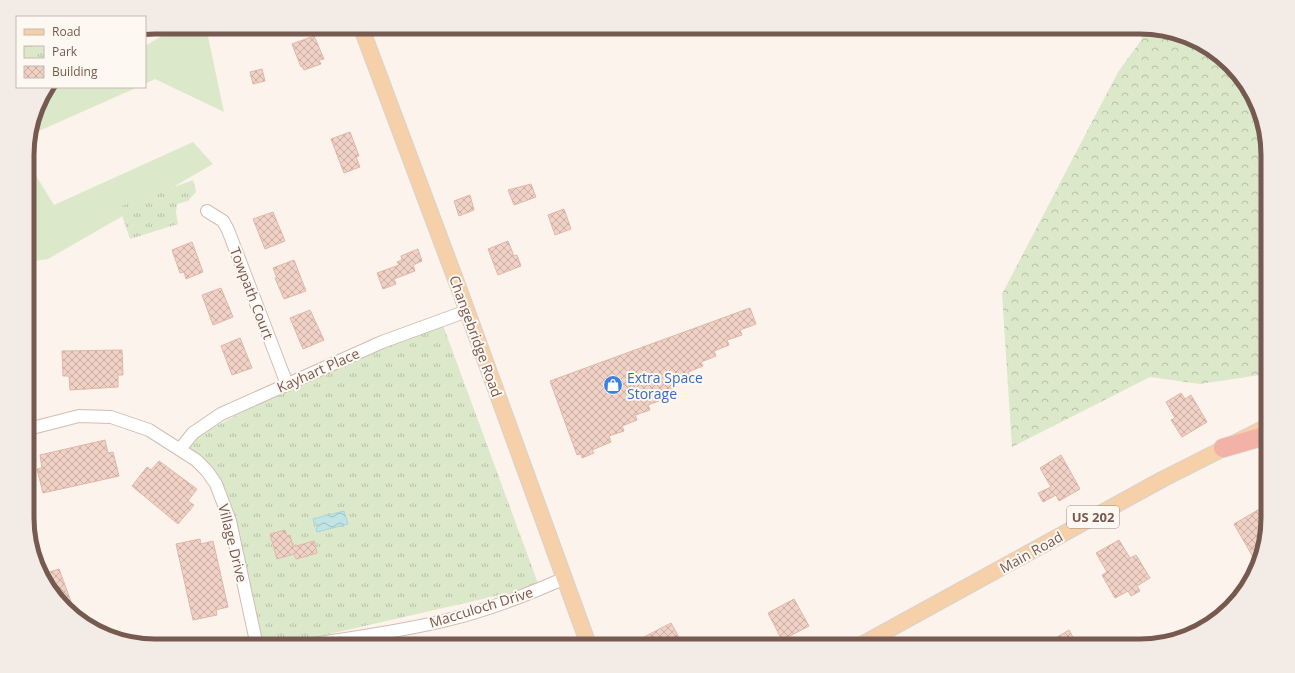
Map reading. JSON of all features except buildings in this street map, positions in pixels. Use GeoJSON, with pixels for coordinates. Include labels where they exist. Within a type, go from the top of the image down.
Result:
{"type":"FeatureCollection","features":[{"type":"Feature","properties":{"kind":"highway"},"geometry":{"type":"LineString","coordinates":[[1223,448],[1261,437]]}},
{"type":"Feature","properties":{"kind":"main road","name":"Changebridge Road"},"geometry":{"type":"LineString","coordinates":[[364,34],[467,311],[587,639]]}},
{"type":"Feature","properties":{"kind":"main road","name":"Main Road"},"geometry":{"type":"LineString","coordinates":[[872,639],[1163,479],[1261,429]]}},
{"type":"Feature","properties":{"kind":"street","name":"Towpath Court"},"geometry":{"type":"LineString","coordinates":[[207,211],[223,221],[228,230],[287,384]]}},
{"type":"Feature","properties":{"kind":"street","name":"Kayhart Place"},"geometry":{"type":"LineString","coordinates":[[180,449],[193,433],[205,423],[221,414],[382,342],[467,311]]}},
{"type":"Feature","properties":{"kind":"street","name":"Village Drive"},"geometry":{"type":"LineString","coordinates":[[34,427],[79,416],[111,417],[149,430],[196,460],[207,471],[220,492],[230,521],[255,639]]}},
{"type":"Feature","properties":{"kind":"street","name":"Macculoch Drive"},"geometry":{"type":"LineString","coordinates":[[350,639],[448,620],[524,596],[565,578]]}},
{"type":"Feature","properties":{"kind":"green space"},"geometry":{"type":"Polygon","coordinates":[[[165,34],[207,34],[224,112],[155,79],[146,84],[146,45],[165,34]]]}},
{"type":"Feature","properties":{"kind":"green space"},"geometry":{"type":"Polygon","coordinates":[[[1140,34],[1171,38],[1194,46],[1207,54],[1231,75],[1245,94],[1252,109],[1260,139],[1261,155],[1261,377],[1260,375],[1200,384],[1150,377],[1012,447],[1002,294],[1118,72],[1142,39],[1140,34]]]}},
{"type":"Feature","properties":{"kind":"green space"},"geometry":{"type":"Polygon","coordinates":[[[54,88],[136,88],[36,132],[43,109],[54,88]]]}},
{"type":"Feature","properties":{"kind":"green space"},"geometry":{"type":"Polygon","coordinates":[[[193,142],[213,164],[48,259],[34,261],[34,172],[54,205],[193,142]]]}},
{"type":"Feature","properties":{"kind":"green space"},"geometry":{"type":"Polygon","coordinates":[[[193,180],[196,192],[188,201],[177,204],[176,212],[178,224],[130,239],[119,207],[193,180]]]}},
{"type":"Feature","properties":{"kind":"green space"},"geometry":{"type":"Polygon","coordinates":[[[440,317],[539,586],[308,639],[254,639],[213,486],[182,444],[369,345],[440,317]]]}},
{"type":"Feature","properties":{"kind":"water"},"geometry":{"type":"Polygon","coordinates":[[[344,511],[348,524],[317,532],[316,529],[319,525],[314,523],[313,519],[344,511]]]}},
{"type":"Feature","properties":{"kind":"place","name":"Extra Space Storage"},"geometry":{"type":"Point","coordinates":[613,385]}}]}
